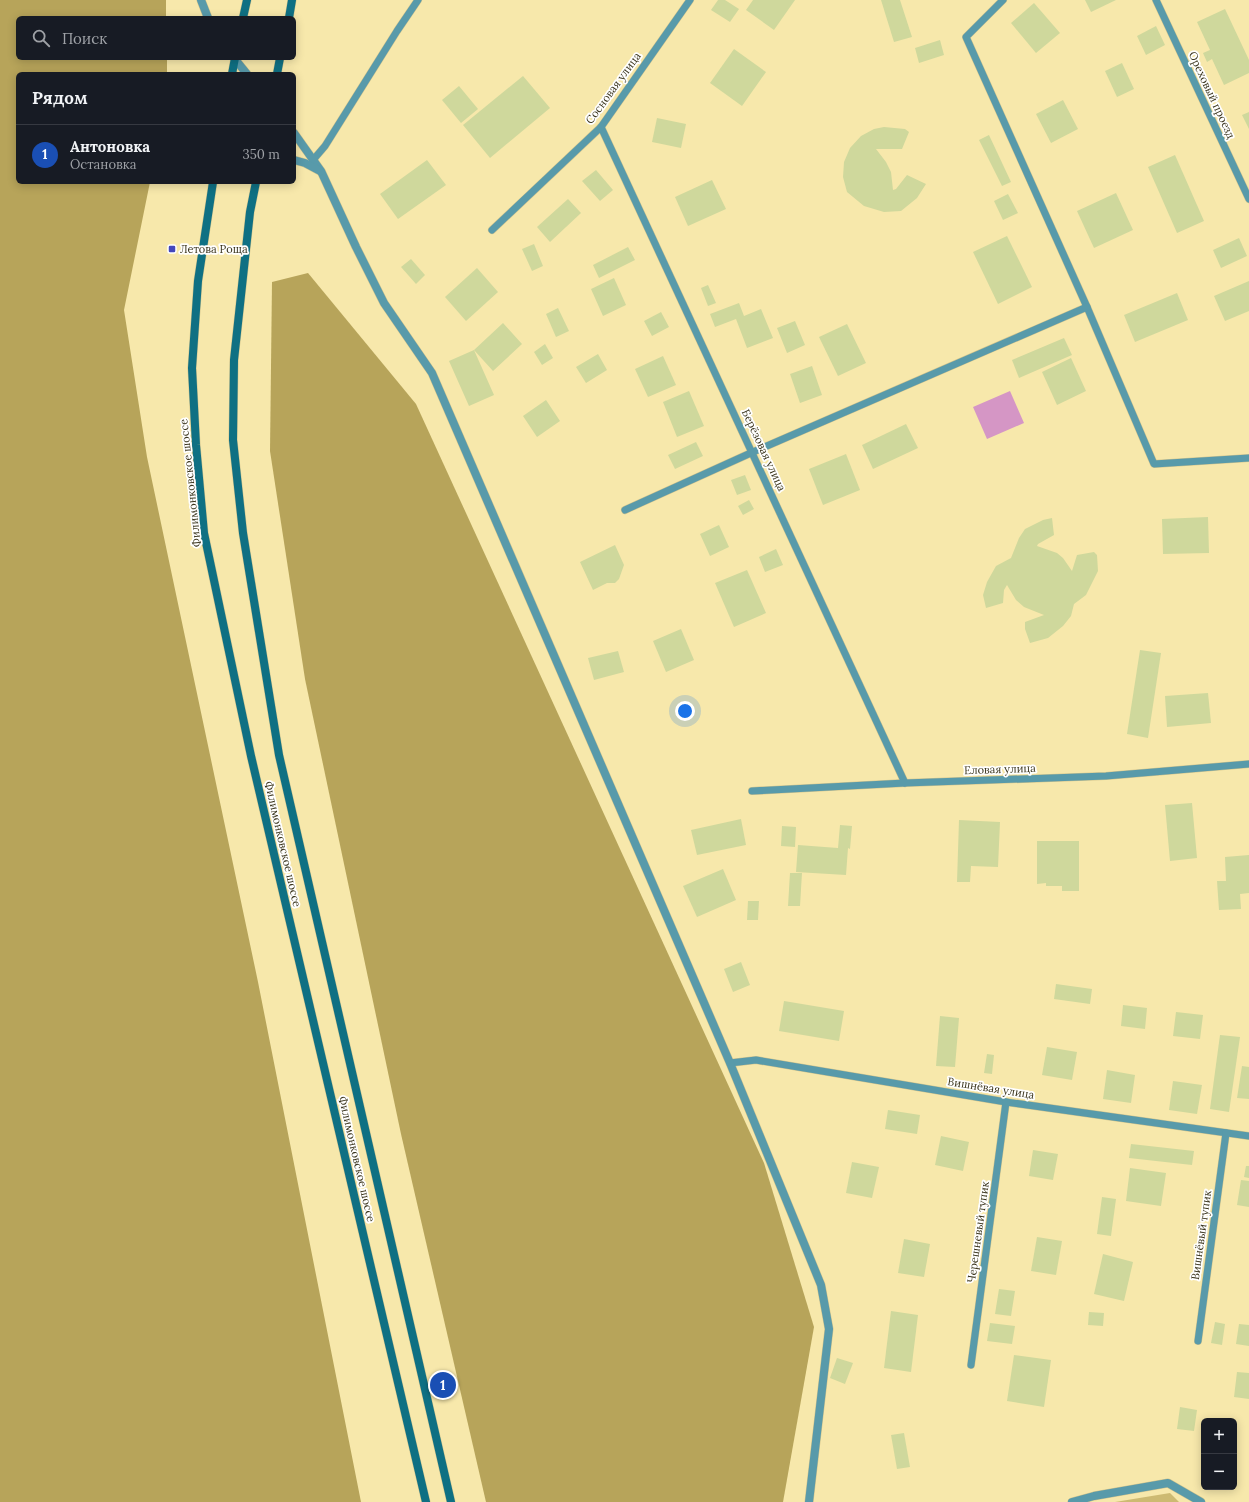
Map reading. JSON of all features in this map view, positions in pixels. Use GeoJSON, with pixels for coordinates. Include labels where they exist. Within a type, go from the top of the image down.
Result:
{"type":"FeatureCollection","features":[{"type":"Feature","properties":{"kind":"main road"},"geometry":{"type":"LineString","coordinates":[[244,16],[247,0]]}},
{"type":"Feature","properties":{"kind":"main road"},"geometry":{"type":"LineString","coordinates":[[289,16],[292,0]]}},
{"type":"Feature","properties":{"kind":"main road"},"geometry":{"type":"LineString","coordinates":[[232,72],[235,60]]}},
{"type":"Feature","properties":{"kind":"main road"},"geometry":{"type":"LineString","coordinates":[[277,72],[280,60]]}},
{"type":"Feature","properties":{"kind":"main road","name":"Филимонковское шоссе"},"geometry":{"type":"LineString","coordinates":[[212,184],[198,281],[192,368],[196,445],[204,533],[252,756],[426,1502]]}},
{"type":"Feature","properties":{"kind":"main road","name":"Филимонковское шоссе"},"geometry":{"type":"LineString","coordinates":[[256,184],[250,212],[234,360],[233,440],[243,533],[279,755],[451,1502]]}},
{"type":"Feature","properties":{"kind":"street"},"geometry":{"type":"LineString","coordinates":[[201,0],[207,16]]}},
{"type":"Feature","properties":{"kind":"street"},"geometry":{"type":"LineString","coordinates":[[236,60],[246,72]]}},
{"type":"Feature","properties":{"kind":"street"},"geometry":{"type":"LineString","coordinates":[[296,136],[321,171],[384,303],[432,374],[730,1063],[821,1286],[829,1329],[809,1502]]}},
{"type":"Feature","properties":{"kind":"street"},"geometry":{"type":"LineString","coordinates":[[296,161],[305,163],[321,171]]}},
{"type":"Feature","properties":{"kind":"street"},"geometry":{"type":"LineString","coordinates":[[254,192],[259,184]]}},
{"type":"Feature","properties":{"kind":"street"},"geometry":{"type":"LineString","coordinates":[[1072,1502],[1094,1496],[1168,1483],[1201,1502]]}},
{"type":"Feature","properties":{"kind":"lane"},"geometry":{"type":"LineString","coordinates":[[313,160],[325,146],[397,30],[418,0]]}},
{"type":"Feature","properties":{"kind":"lane","name":"Сосновая улица"},"geometry":{"type":"LineString","coordinates":[[492,230],[601,126],[690,0]]}},
{"type":"Feature","properties":{"kind":"lane"},"geometry":{"type":"LineString","coordinates":[[1003,0],[966,37],[1154,464],[1249,458]]}},
{"type":"Feature","properties":{"kind":"lane","name":"Ореховый проезд"},"geometry":{"type":"LineString","coordinates":[[1156,0],[1249,198]]}},
{"type":"Feature","properties":{"kind":"lane","name":"Берёзовая улица"},"geometry":{"type":"LineString","coordinates":[[601,126],[905,783]]}},
{"type":"Feature","properties":{"kind":"lane"},"geometry":{"type":"LineString","coordinates":[[625,510],[753,452],[1086,307]]}},
{"type":"Feature","properties":{"kind":"lane","name":"Еловая улица"},"geometry":{"type":"LineString","coordinates":[[752,792],[905,783],[1106,776],[1249,764]]}},
{"type":"Feature","properties":{"kind":"lane","name":"Вишнёвая улица"},"geometry":{"type":"LineString","coordinates":[[730,1063],[756,1060],[1006,1102],[1249,1136]]}},
{"type":"Feature","properties":{"kind":"lane","name":"Черешневый тупик"},"geometry":{"type":"LineString","coordinates":[[971,1364],[1006,1102]]}},
{"type":"Feature","properties":{"kind":"lane","name":"Вишнёвый тупик"},"geometry":{"type":"LineString","coordinates":[[1198,1340],[1226,1133]]}},
{"type":"Feature","properties":{"kind":"shaded area"},"geometry":{"type":"Polygon","coordinates":[[[0,0],[166,0],[166,16],[16,16],[16,60],[167,60],[167,72],[16,72],[16,184],[150,184],[124,310],[147,457],[258,982],[361,1502],[0,1502],[0,0]]]}},
{"type":"Feature","properties":{"kind":"shaded area"},"geometry":{"type":"Polygon","coordinates":[[[308,273],[416,404],[764,1163],[814,1327],[783,1502],[486,1502],[401,1134],[305,679],[270,451],[272,282],[308,273]]]}},
{"type":"Feature","properties":{"kind":"shaded area"},"geometry":{"type":"Polygon","coordinates":[[[1010,391],[1024,423],[987,439],[973,407],[1010,391]]]}},
{"type":"Feature","properties":{"kind":"shaded area"},"geometry":{"type":"Polygon","coordinates":[[[1170,1493],[1179,1502],[1115,1502],[1170,1493]]]}},
{"type":"Feature","properties":{"kind":"building"},"geometry":{"type":"Polygon","coordinates":[[[718,0],[725,0],[739,9],[730,22],[711,10],[718,0]]]}},
{"type":"Feature","properties":{"kind":"building"},"geometry":{"type":"Polygon","coordinates":[[[753,0],[795,0],[774,30],[746,10],[753,0]]]}},
{"type":"Feature","properties":{"kind":"building"},"geometry":{"type":"Polygon","coordinates":[[[881,0],[900,0],[912,37],[894,42],[881,0]]]}},
{"type":"Feature","properties":{"kind":"building"},"geometry":{"type":"Polygon","coordinates":[[[1085,0],[1116,0],[1091,12],[1085,0]]]}},
{"type":"Feature","properties":{"kind":"building"},"geometry":{"type":"Polygon","coordinates":[[[1034,3],[1060,33],[1036,53],[1011,23],[1034,3]]]}},
{"type":"Feature","properties":{"kind":"building"},"geometry":{"type":"Polygon","coordinates":[[[1225,9],[1249,60],[1249,73],[1224,85],[1212,59],[1207,62],[1203,53],[1210,50],[1197,22],[1225,9]]]}},
{"type":"Feature","properties":{"kind":"building"},"geometry":{"type":"Polygon","coordinates":[[[1156,26],[1165,45],[1146,55],[1137,36],[1156,26]]]}},
{"type":"Feature","properties":{"kind":"building"},"geometry":{"type":"Polygon","coordinates":[[[940,40],[944,55],[919,63],[915,48],[940,40]]]}},
{"type":"Feature","properties":{"kind":"building"},"geometry":{"type":"Polygon","coordinates":[[[734,49],[766,72],[742,106],[710,83],[734,49]]]}},
{"type":"Feature","properties":{"kind":"building"},"geometry":{"type":"Polygon","coordinates":[[[1122,63],[1134,89],[1117,97],[1105,71],[1122,63]]]}},
{"type":"Feature","properties":{"kind":"building"},"geometry":{"type":"Polygon","coordinates":[[[523,76],[550,108],[490,158],[463,125],[523,76]]]}},
{"type":"Feature","properties":{"kind":"building"},"geometry":{"type":"Polygon","coordinates":[[[459,86],[478,109],[461,123],[442,100],[459,86]]]}},
{"type":"Feature","properties":{"kind":"building"},"geometry":{"type":"Polygon","coordinates":[[[1063,100],[1078,129],[1051,143],[1036,114],[1063,100]]]}},
{"type":"Feature","properties":{"kind":"building"},"geometry":{"type":"Polygon","coordinates":[[[1249,112],[1249,129],[1242,115],[1249,112]]]}},
{"type":"Feature","properties":{"kind":"building"},"geometry":{"type":"Polygon","coordinates":[[[657,118],[686,124],[681,148],[652,142],[657,118]]]}},
{"type":"Feature","properties":{"kind":"building"},"geometry":{"type":"Polygon","coordinates":[[[884,127],[905,129],[909,132],[902,149],[876,149],[886,162],[891,172],[893,190],[896,189],[907,175],[926,184],[917,198],[901,211],[884,212],[864,206],[847,192],[843,177],[844,162],[850,148],[861,136],[874,129],[884,127]]]}},
{"type":"Feature","properties":{"kind":"building"},"geometry":{"type":"Polygon","coordinates":[[[989,135],[1011,182],[1002,186],[979,140],[989,135]]]}},
{"type":"Feature","properties":{"kind":"building"},"geometry":{"type":"Polygon","coordinates":[[[1175,155],[1204,221],[1177,233],[1148,167],[1175,155]]]}},
{"type":"Feature","properties":{"kind":"building"},"geometry":{"type":"Polygon","coordinates":[[[427,160],[446,185],[398,219],[380,194],[427,160]]]}},
{"type":"Feature","properties":{"kind":"building"},"geometry":{"type":"Polygon","coordinates":[[[596,170],[613,190],[600,201],[582,181],[596,170]]]}},
{"type":"Feature","properties":{"kind":"building"},"geometry":{"type":"Polygon","coordinates":[[[712,180],[726,209],[688,226],[675,197],[712,180]]]}},
{"type":"Feature","properties":{"kind":"building"},"geometry":{"type":"Polygon","coordinates":[[[1116,193],[1133,230],[1094,248],[1077,211],[1116,193]]]}},
{"type":"Feature","properties":{"kind":"building"},"geometry":{"type":"Polygon","coordinates":[[[1008,194],[1018,213],[1003,220],[994,201],[1008,194]]]}},
{"type":"Feature","properties":{"kind":"building"},"geometry":{"type":"Polygon","coordinates":[[[568,199],[581,213],[550,242],[537,227],[568,199]]]}},
{"type":"Feature","properties":{"kind":"building"},"geometry":{"type":"Polygon","coordinates":[[[1007,236],[1032,287],[998,304],[973,252],[1007,236]]]}},
{"type":"Feature","properties":{"kind":"building"},"geometry":{"type":"Polygon","coordinates":[[[1239,238],[1247,256],[1221,268],[1213,250],[1239,238]]]}},
{"type":"Feature","properties":{"kind":"building"},"geometry":{"type":"Polygon","coordinates":[[[534,244],[543,266],[532,271],[522,249],[534,244]]]}},
{"type":"Feature","properties":{"kind":"building"},"geometry":{"type":"Polygon","coordinates":[[[628,247],[635,260],[599,278],[593,265],[628,247]]]}},
{"type":"Feature","properties":{"kind":"building"},"geometry":{"type":"Polygon","coordinates":[[[411,259],[425,275],[416,284],[401,267],[411,259]]]}},
{"type":"Feature","properties":{"kind":"building"},"geometry":{"type":"Polygon","coordinates":[[[477,268],[498,292],[466,321],[445,297],[477,268]]]}},
{"type":"Feature","properties":{"kind":"building"},"geometry":{"type":"Polygon","coordinates":[[[614,278],[626,305],[603,316],[591,289],[614,278]]]}},
{"type":"Feature","properties":{"kind":"building"},"geometry":{"type":"Polygon","coordinates":[[[1249,281],[1249,311],[1225,321],[1214,296],[1249,281]]]}},
{"type":"Feature","properties":{"kind":"building"},"geometry":{"type":"Polygon","coordinates":[[[708,285],[716,303],[708,306],[701,288],[708,285]]]}},
{"type":"Feature","properties":{"kind":"building"},"geometry":{"type":"Polygon","coordinates":[[[1177,293],[1188,320],[1135,342],[1124,315],[1177,293]]]}},
{"type":"Feature","properties":{"kind":"building"},"geometry":{"type":"Polygon","coordinates":[[[739,303],[744,316],[761,309],[773,338],[747,348],[736,319],[715,327],[710,314],[739,303]]]}},
{"type":"Feature","properties":{"kind":"building"},"geometry":{"type":"Polygon","coordinates":[[[558,308],[569,331],[556,337],[546,314],[558,308]]]}},
{"type":"Feature","properties":{"kind":"building"},"geometry":{"type":"Polygon","coordinates":[[[661,312],[669,327],[652,336],[644,321],[661,312]]]}},
{"type":"Feature","properties":{"kind":"building"},"geometry":{"type":"Polygon","coordinates":[[[795,321],[805,345],[787,353],[777,328],[795,321]]]}},
{"type":"Feature","properties":{"kind":"building"},"geometry":{"type":"Polygon","coordinates":[[[503,323],[522,344],[493,371],[474,350],[503,323]]]}},
{"type":"Feature","properties":{"kind":"building"},"geometry":{"type":"Polygon","coordinates":[[[847,324],[866,363],[838,376],[819,337],[847,324]]]}},
{"type":"Feature","properties":{"kind":"building"},"geometry":{"type":"Polygon","coordinates":[[[1064,338],[1072,355],[1019,378],[1012,360],[1064,338]]]}},
{"type":"Feature","properties":{"kind":"building"},"geometry":{"type":"Polygon","coordinates":[[[545,344],[553,358],[542,365],[534,352],[545,344]]]}},
{"type":"Feature","properties":{"kind":"building"},"geometry":{"type":"Polygon","coordinates":[[[474,350],[494,395],[469,406],[449,361],[474,350]]]}},
{"type":"Feature","properties":{"kind":"building"},"geometry":{"type":"Polygon","coordinates":[[[598,354],[607,370],[586,383],[576,367],[598,354]]]}},
{"type":"Feature","properties":{"kind":"building"},"geometry":{"type":"Polygon","coordinates":[[[663,356],[676,385],[648,397],[635,369],[663,356]]]}},
{"type":"Feature","properties":{"kind":"building"},"geometry":{"type":"Polygon","coordinates":[[[1071,358],[1086,391],[1057,405],[1042,372],[1071,358]]]}},
{"type":"Feature","properties":{"kind":"building"},"geometry":{"type":"Polygon","coordinates":[[[812,366],[822,395],[800,403],[790,374],[812,366]]]}},
{"type":"Feature","properties":{"kind":"building"},"geometry":{"type":"Polygon","coordinates":[[[689,391],[704,426],[677,437],[663,402],[689,391]]]}},
{"type":"Feature","properties":{"kind":"building"},"geometry":{"type":"Polygon","coordinates":[[[546,400],[560,421],[537,437],[523,416],[546,400]]]}},
{"type":"Feature","properties":{"kind":"building"},"geometry":{"type":"Polygon","coordinates":[[[906,424],[918,448],[873,469],[862,445],[906,424]]]}},
{"type":"Feature","properties":{"kind":"building"},"geometry":{"type":"Polygon","coordinates":[[[696,442],[703,456],[675,469],[668,455],[696,442]]]}},
{"type":"Feature","properties":{"kind":"building"},"geometry":{"type":"Polygon","coordinates":[[[846,454],[860,490],[823,505],[809,469],[846,454]]]}},
{"type":"Feature","properties":{"kind":"building"},"geometry":{"type":"Polygon","coordinates":[[[745,475],[751,490],[737,495],[731,480],[745,475]]]}},
{"type":"Feature","properties":{"kind":"building"},"geometry":{"type":"Polygon","coordinates":[[[749,500],[754,509],[743,515],[738,506],[749,500]]]}},
{"type":"Feature","properties":{"kind":"building"},"geometry":{"type":"Polygon","coordinates":[[[1208,517],[1209,553],[1163,554],[1162,519],[1208,517]]]}},
{"type":"Feature","properties":{"kind":"building"},"geometry":{"type":"Polygon","coordinates":[[[1052,518],[1054,535],[1037,546],[1057,553],[1063,558],[1072,571],[1077,555],[1094,552],[1097,555],[1098,571],[1086,595],[1074,604],[1071,616],[1063,626],[1048,638],[1030,643],[1025,629],[1025,622],[1044,615],[1024,607],[1016,600],[1007,585],[1004,590],[1003,603],[986,608],[983,595],[987,582],[996,566],[1011,558],[1019,538],[1025,529],[1043,520],[1052,518]]]}},
{"type":"Feature","properties":{"kind":"building"},"geometry":{"type":"Polygon","coordinates":[[[719,525],[729,547],[710,556],[700,534],[719,525]]]}},
{"type":"Feature","properties":{"kind":"building"},"geometry":{"type":"Polygon","coordinates":[[[615,545],[624,565],[619,579],[615,583],[607,583],[593,590],[580,562],[615,545]]]}},
{"type":"Feature","properties":{"kind":"building"},"geometry":{"type":"Polygon","coordinates":[[[776,549],[783,565],[765,572],[759,557],[776,549]]]}},
{"type":"Feature","properties":{"kind":"building"},"geometry":{"type":"Polygon","coordinates":[[[747,570],[766,613],[734,627],[715,583],[747,570]]]}},
{"type":"Feature","properties":{"kind":"building"},"geometry":{"type":"Polygon","coordinates":[[[681,629],[694,660],[666,672],[653,641],[681,629]]]}},
{"type":"Feature","properties":{"kind":"building"},"geometry":{"type":"Polygon","coordinates":[[[1140,650],[1161,653],[1148,738],[1127,734],[1140,650]]]}},
{"type":"Feature","properties":{"kind":"building"},"geometry":{"type":"Polygon","coordinates":[[[618,651],[624,672],[594,680],[588,658],[618,651]]]}},
{"type":"Feature","properties":{"kind":"building"},"geometry":{"type":"Polygon","coordinates":[[[1208,693],[1211,723],[1167,727],[1165,696],[1208,693]]]}},
{"type":"Feature","properties":{"kind":"building"},"geometry":{"type":"Polygon","coordinates":[[[1192,803],[1197,858],[1170,861],[1165,805],[1192,803]]]}},
{"type":"Feature","properties":{"kind":"building"},"geometry":{"type":"Polygon","coordinates":[[[741,819],[746,845],[697,855],[691,830],[741,819]]]}},
{"type":"Feature","properties":{"kind":"building"},"geometry":{"type":"Polygon","coordinates":[[[959,820],[1000,822],[998,867],[971,866],[970,882],[957,882],[959,820]]]}},
{"type":"Feature","properties":{"kind":"building"},"geometry":{"type":"Polygon","coordinates":[[[840,825],[852,826],[850,849],[848,848],[846,875],[796,872],[798,845],[838,848],[840,825]]]}},
{"type":"Feature","properties":{"kind":"building"},"geometry":{"type":"Polygon","coordinates":[[[782,826],[796,827],[795,847],[781,846],[782,826]]]}},
{"type":"Feature","properties":{"kind":"building"},"geometry":{"type":"Polygon","coordinates":[[[1037,841],[1079,841],[1079,891],[1062,891],[1062,886],[1046,886],[1046,883],[1037,884],[1037,841]]]}},
{"type":"Feature","properties":{"kind":"building"},"geometry":{"type":"Polygon","coordinates":[[[1249,855],[1249,893],[1240,894],[1241,909],[1219,910],[1217,881],[1226,881],[1225,857],[1249,855]]]}},
{"type":"Feature","properties":{"kind":"building"},"geometry":{"type":"Polygon","coordinates":[[[723,869],[736,900],[697,917],[683,886],[723,869]]]}},
{"type":"Feature","properties":{"kind":"building"},"geometry":{"type":"Polygon","coordinates":[[[790,873],[802,873],[800,906],[788,906],[790,873]]]}},
{"type":"Feature","properties":{"kind":"building"},"geometry":{"type":"Polygon","coordinates":[[[748,901],[759,901],[758,920],[747,920],[748,901]]]}},
{"type":"Feature","properties":{"kind":"building"},"geometry":{"type":"Polygon","coordinates":[[[741,962],[750,985],[733,992],[724,969],[741,962]]]}},
{"type":"Feature","properties":{"kind":"building"},"geometry":{"type":"Polygon","coordinates":[[[1056,984],[1092,989],[1090,1004],[1054,999],[1056,984]]]}},
{"type":"Feature","properties":{"kind":"building"},"geometry":{"type":"Polygon","coordinates":[[[784,1001],[844,1011],[839,1041],[779,1031],[784,1001]]]}},
{"type":"Feature","properties":{"kind":"building"},"geometry":{"type":"Polygon","coordinates":[[[1123,1005],[1147,1008],[1145,1029],[1121,1026],[1123,1005]]]}},
{"type":"Feature","properties":{"kind":"building"},"geometry":{"type":"Polygon","coordinates":[[[1176,1012],[1203,1015],[1200,1039],[1173,1036],[1176,1012]]]}},
{"type":"Feature","properties":{"kind":"building"},"geometry":{"type":"Polygon","coordinates":[[[940,1016],[959,1018],[955,1067],[936,1066],[940,1016]]]}},
{"type":"Feature","properties":{"kind":"building"},"geometry":{"type":"Polygon","coordinates":[[[1220,1035],[1240,1037],[1229,1112],[1210,1109],[1220,1035]]]}},
{"type":"Feature","properties":{"kind":"building"},"geometry":{"type":"Polygon","coordinates":[[[1047,1047],[1077,1052],[1072,1080],[1042,1075],[1047,1047]]]}},
{"type":"Feature","properties":{"kind":"building"},"geometry":{"type":"Polygon","coordinates":[[[987,1054],[994,1055],[992,1074],[984,1073],[987,1054]]]}},
{"type":"Feature","properties":{"kind":"building"},"geometry":{"type":"Polygon","coordinates":[[[1242,1066],[1249,1067],[1249,1099],[1237,1098],[1242,1066]]]}},
{"type":"Feature","properties":{"kind":"building"},"geometry":{"type":"Polygon","coordinates":[[[1107,1070],[1135,1075],[1131,1103],[1103,1099],[1107,1070]]]}},
{"type":"Feature","properties":{"kind":"building"},"geometry":{"type":"Polygon","coordinates":[[[1173,1081],[1202,1085],[1197,1114],[1169,1110],[1173,1081]]]}},
{"type":"Feature","properties":{"kind":"building"},"geometry":{"type":"Polygon","coordinates":[[[888,1110],[920,1115],[917,1134],[885,1129],[888,1110]]]}},
{"type":"Feature","properties":{"kind":"building"},"geometry":{"type":"Polygon","coordinates":[[[941,1136],[969,1142],[963,1171],[935,1165],[941,1136]]]}},
{"type":"Feature","properties":{"kind":"building"},"geometry":{"type":"Polygon","coordinates":[[[1131,1144],[1194,1151],[1192,1165],[1129,1158],[1131,1144]]]}},
{"type":"Feature","properties":{"kind":"building"},"geometry":{"type":"Polygon","coordinates":[[[1033,1150],[1058,1154],[1053,1180],[1029,1176],[1033,1150]]]}},
{"type":"Feature","properties":{"kind":"building"},"geometry":{"type":"Polygon","coordinates":[[[852,1162],[879,1167],[872,1198],[846,1193],[852,1162]]]}},
{"type":"Feature","properties":{"kind":"building"},"geometry":{"type":"Polygon","coordinates":[[[1246,1166],[1249,1166],[1249,1178],[1244,1177],[1246,1166]]]}},
{"type":"Feature","properties":{"kind":"building"},"geometry":{"type":"Polygon","coordinates":[[[1130,1168],[1166,1173],[1161,1206],[1126,1201],[1130,1168]]]}},
{"type":"Feature","properties":{"kind":"building"},"geometry":{"type":"Polygon","coordinates":[[[1241,1180],[1249,1181],[1249,1207],[1237,1205],[1241,1180]]]}},
{"type":"Feature","properties":{"kind":"building"},"geometry":{"type":"Polygon","coordinates":[[[1102,1197],[1116,1199],[1111,1236],[1097,1234],[1102,1197]]]}},
{"type":"Feature","properties":{"kind":"building"},"geometry":{"type":"Polygon","coordinates":[[[1037,1237],[1062,1241],[1056,1275],[1031,1271],[1037,1237]]]}},
{"type":"Feature","properties":{"kind":"building"},"geometry":{"type":"Polygon","coordinates":[[[904,1239],[930,1244],[924,1277],[898,1273],[904,1239]]]}},
{"type":"Feature","properties":{"kind":"building"},"geometry":{"type":"Polygon","coordinates":[[[1103,1254],[1133,1262],[1124,1301],[1094,1294],[1103,1254]]]}},
{"type":"Feature","properties":{"kind":"building"},"geometry":{"type":"Polygon","coordinates":[[[999,1289],[1015,1291],[1011,1316],[995,1314],[999,1289]]]}},
{"type":"Feature","properties":{"kind":"building"},"geometry":{"type":"Polygon","coordinates":[[[891,1311],[918,1315],[911,1372],[884,1368],[891,1311]]]}},
{"type":"Feature","properties":{"kind":"building"},"geometry":{"type":"Polygon","coordinates":[[[1089,1312],[1104,1313],[1103,1326],[1088,1325],[1089,1312]]]}},
{"type":"Feature","properties":{"kind":"building"},"geometry":{"type":"Polygon","coordinates":[[[1215,1322],[1225,1324],[1222,1345],[1211,1343],[1215,1322]]]}},
{"type":"Feature","properties":{"kind":"building"},"geometry":{"type":"Polygon","coordinates":[[[990,1323],[1015,1326],[1012,1344],[987,1341],[990,1323]]]}},
{"type":"Feature","properties":{"kind":"building"},"geometry":{"type":"Polygon","coordinates":[[[1239,1324],[1249,1325],[1249,1346],[1236,1344],[1239,1324]]]}},
{"type":"Feature","properties":{"kind":"building"},"geometry":{"type":"Polygon","coordinates":[[[1014,1355],[1051,1360],[1044,1407],[1007,1401],[1014,1355]]]}},
{"type":"Feature","properties":{"kind":"building"},"geometry":{"type":"Polygon","coordinates":[[[837,1358],[853,1363],[845,1384],[830,1378],[837,1358]]]}},
{"type":"Feature","properties":{"kind":"building"},"geometry":{"type":"Polygon","coordinates":[[[1237,1372],[1249,1373],[1249,1399],[1234,1397],[1237,1372]]]}},
{"type":"Feature","properties":{"kind":"building"},"geometry":{"type":"Polygon","coordinates":[[[1180,1407],[1197,1410],[1194,1431],[1177,1429],[1180,1407]]]}},
{"type":"Feature","properties":{"kind":"building"},"geometry":{"type":"Polygon","coordinates":[[[904,1433],[910,1467],[897,1469],[891,1435],[904,1433]]]}},
{"type":"Feature","properties":{"kind":"place","name":"Летова Роща"},"geometry":{"type":"Point","coordinates":[172,249]}},
{"type":"Feature","properties":{"kind":"place","name":"Антоновка"},"geometry":{"type":"Point","coordinates":[443,1385]}}]}
